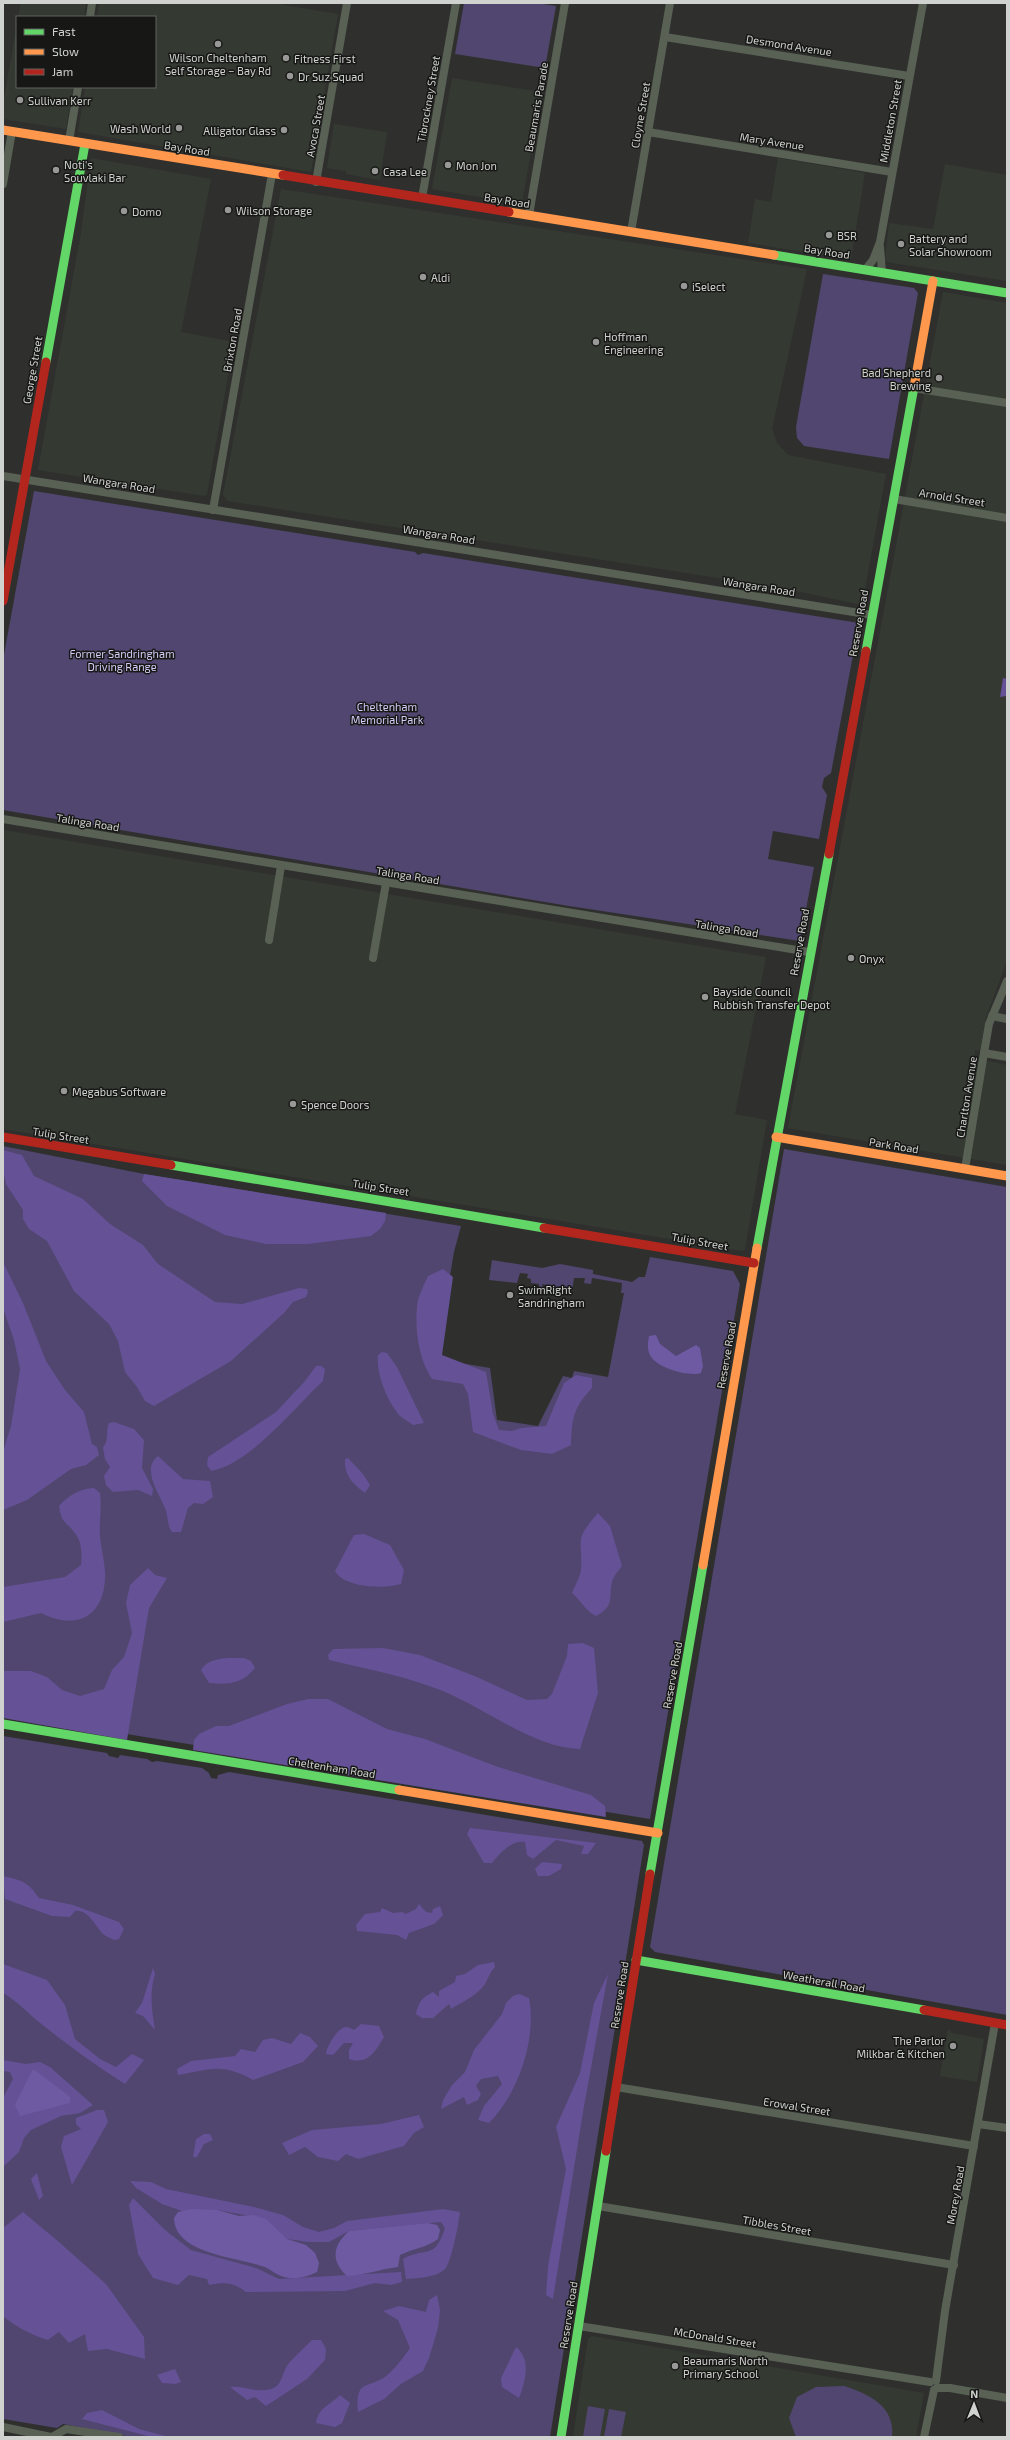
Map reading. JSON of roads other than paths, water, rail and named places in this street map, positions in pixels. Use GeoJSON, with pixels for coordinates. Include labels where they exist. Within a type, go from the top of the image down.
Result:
{"type":"FeatureCollection","features":[{"type":"Feature","properties":{"kind":"street"},"geometry":{"type":"LineString","coordinates":[[90,16],[92,3]]}},
{"type":"Feature","properties":{"kind":"street","name":"Avoca Street"},"geometry":{"type":"LineString","coordinates":[[316,182],[348,3]]}},
{"type":"Feature","properties":{"kind":"street","name":"Tibrockney Street"},"geometry":{"type":"LineString","coordinates":[[422,198],[456,3]]}},
{"type":"Feature","properties":{"kind":"street","name":"Beaumaris Parade"},"geometry":{"type":"LineString","coordinates":[[529,215],[565,3]]}},
{"type":"Feature","properties":{"kind":"street","name":"Cloyne Street"},"geometry":{"type":"LineString","coordinates":[[631,232],[670,3]]}},
{"type":"Feature","properties":{"kind":"street","name":"Middleton Street"},"geometry":{"type":"LineString","coordinates":[[865,270],[873,260],[880,242],[923,3]]}},
{"type":"Feature","properties":{"kind":"street","name":"Desmond Avenue"},"geometry":{"type":"LineString","coordinates":[[665,37],[909,76]]}},
{"type":"Feature","properties":{"kind":"street"},"geometry":{"type":"LineString","coordinates":[[69,141],[78,88]]}},
{"type":"Feature","properties":{"kind":"street"},"geometry":{"type":"LineString","coordinates":[[3,184],[8,131]]}},
{"type":"Feature","properties":{"kind":"street","name":"Bay Road"},"geometry":{"type":"LineString","coordinates":[[8,131],[316,182],[1007,292]]}},
{"type":"Feature","properties":{"kind":"street","name":"Mary Avenue"},"geometry":{"type":"LineString","coordinates":[[648,132],[892,172]]}},
{"type":"Feature","properties":{"kind":"street","name":"George Street"},"geometry":{"type":"LineString","coordinates":[[3,601],[85,144]]}},
{"type":"Feature","properties":{"kind":"street","name":"Brixton Road"},"geometry":{"type":"LineString","coordinates":[[213,510],[272,174]]}},
{"type":"Feature","properties":{"kind":"street","name":"Middleton Street"},"geometry":{"type":"LineString","coordinates":[[880,242],[882,272]]}},
{"type":"Feature","properties":{"kind":"street","name":"Reserve Road"},"geometry":{"type":"LineString","coordinates":[[561,2437],[636,1960],[754,1263],[809,952],[894,499],[933,281]]}},
{"type":"Feature","properties":{"kind":"street"},"geometry":{"type":"LineString","coordinates":[[914,388],[1007,403]]}},
{"type":"Feature","properties":{"kind":"street","name":"Wangara Road"},"geometry":{"type":"LineString","coordinates":[[3,476],[872,615]]}},
{"type":"Feature","properties":{"kind":"street","name":"Arnold Street"},"geometry":{"type":"LineString","coordinates":[[894,499],[1007,518]]}},
{"type":"Feature","properties":{"kind":"street","name":"Talinga Road"},"geometry":{"type":"LineString","coordinates":[[3,819],[809,952]]}},
{"type":"Feature","properties":{"kind":"street"},"geometry":{"type":"LineString","coordinates":[[269,940],[281,866]]}},
{"type":"Feature","properties":{"kind":"street"},"geometry":{"type":"LineString","coordinates":[[373,958],[386,883]]}},
{"type":"Feature","properties":{"kind":"street"},"geometry":{"type":"LineString","coordinates":[[984,1053],[992,1016],[1007,981]]}},
{"type":"Feature","properties":{"kind":"street"},"geometry":{"type":"LineString","coordinates":[[992,1016],[1007,1019]]}},
{"type":"Feature","properties":{"kind":"street","name":"Charlton Avenue"},"geometry":{"type":"LineString","coordinates":[[965,1169],[984,1053],[1007,1057]]}},
{"type":"Feature","properties":{"kind":"street","name":"Tulip Street"},"geometry":{"type":"LineString","coordinates":[[3,1137],[754,1263]]}},
{"type":"Feature","properties":{"kind":"street","name":"Park Road"},"geometry":{"type":"LineString","coordinates":[[776,1137],[1007,1176]]}},
{"type":"Feature","properties":{"kind":"street","name":"Cheltenham Road"},"geometry":{"type":"LineString","coordinates":[[3,1724],[658,1833]]}},
{"type":"Feature","properties":{"kind":"street","name":"Weatherall Road"},"geometry":{"type":"LineString","coordinates":[[636,1960],[1007,2025]]}},
{"type":"Feature","properties":{"kind":"street","name":"Morey Road"},"geometry":{"type":"LineString","coordinates":[[924,2437],[995,2023]]}},
{"type":"Feature","properties":{"kind":"street","name":"Erowal Street"},"geometry":{"type":"LineString","coordinates":[[616,2087],[974,2146]]}},
{"type":"Feature","properties":{"kind":"street"},"geometry":{"type":"LineString","coordinates":[[978,2124],[1007,2128]]}},
{"type":"Feature","properties":{"kind":"street","name":"Tibbles Street"},"geometry":{"type":"LineString","coordinates":[[598,2206],[954,2265]]}},
{"type":"Feature","properties":{"kind":"street","name":"McDonald Street"},"geometry":{"type":"LineString","coordinates":[[579,2326],[1007,2398]]}},
{"type":"Feature","properties":{"kind":"street"},"geometry":{"type":"LineString","coordinates":[[3,2427],[51,2437],[66,2429],[119,2437]]}},
{"type":"Feature","properties":{"kind":"place","name":"Wilson Cheltenham Self Storage – Bay Rd"},"geometry":{"type":"Point","coordinates":[218,44]}},
{"type":"Feature","properties":{"kind":"place","name":"Fitness First"},"geometry":{"type":"Point","coordinates":[286,58]}},
{"type":"Feature","properties":{"kind":"place","name":"Dr Suz Squad"},"geometry":{"type":"Point","coordinates":[290,76]}},
{"type":"Feature","properties":{"kind":"place","name":"Sullivan Kerr"},"geometry":{"type":"Point","coordinates":[20,100]}},
{"type":"Feature","properties":{"kind":"place","name":"Wash World"},"geometry":{"type":"Point","coordinates":[179,128]}},
{"type":"Feature","properties":{"kind":"place","name":"Alligator Glass"},"geometry":{"type":"Point","coordinates":[284,130]}},
{"type":"Feature","properties":{"kind":"place","name":"Mon Jon"},"geometry":{"type":"Point","coordinates":[448,165]}},
{"type":"Feature","properties":{"kind":"place","name":"Noti's Souvlaki Bar"},"geometry":{"type":"Point","coordinates":[56,170]}},
{"type":"Feature","properties":{"kind":"place","name":"Casa Lee"},"geometry":{"type":"Point","coordinates":[375,171]}},
{"type":"Feature","properties":{"kind":"place","name":"Wilson Storage"},"geometry":{"type":"Point","coordinates":[228,210]}},
{"type":"Feature","properties":{"kind":"place","name":"Domo"},"geometry":{"type":"Point","coordinates":[124,211]}},
{"type":"Feature","properties":{"kind":"place","name":"BSR"},"geometry":{"type":"Point","coordinates":[829,235]}},
{"type":"Feature","properties":{"kind":"place","name":"Battery and Solar Showroom"},"geometry":{"type":"Point","coordinates":[901,244]}},
{"type":"Feature","properties":{"kind":"place","name":"Aldi"},"geometry":{"type":"Point","coordinates":[423,277]}},
{"type":"Feature","properties":{"kind":"place","name":"iSelect"},"geometry":{"type":"Point","coordinates":[684,286]}},
{"type":"Feature","properties":{"kind":"place","name":"Hoffman Engineering"},"geometry":{"type":"Point","coordinates":[596,342]}},
{"type":"Feature","properties":{"kind":"place","name":"Bad Shepherd Brewing"},"geometry":{"type":"Point","coordinates":[939,378]}},
{"type":"Feature","properties":{"kind":"place","name":"Onyx"},"geometry":{"type":"Point","coordinates":[851,958]}},
{"type":"Feature","properties":{"kind":"place","name":"Bayside Council Rubbish Transfer Depot"},"geometry":{"type":"Point","coordinates":[705,997]}},
{"type":"Feature","properties":{"kind":"place","name":"Megabus Software"},"geometry":{"type":"Point","coordinates":[64,1091]}},
{"type":"Feature","properties":{"kind":"place","name":"Spence Doors"},"geometry":{"type":"Point","coordinates":[293,1104]}},
{"type":"Feature","properties":{"kind":"place","name":"SwimRight Sandringham"},"geometry":{"type":"Point","coordinates":[510,1295]}},
{"type":"Feature","properties":{"kind":"place","name":"The Parlor Milkbar & Kitchen"},"geometry":{"type":"Point","coordinates":[953,2046]}},
{"type":"Feature","properties":{"kind":"place","name":"Beaumaris North Primary School"},"geometry":{"type":"Point","coordinates":[675,2366]}},
{"type":"Feature","properties":{"kind":"park label","name":"Former Sandringham Driving Range"},"geometry":{"type":"Point","coordinates":[122,659]}},
{"type":"Feature","properties":{"kind":"park label","name":"Cheltenham Memorial Park"},"geometry":{"type":"Point","coordinates":[387,712]}}]}
